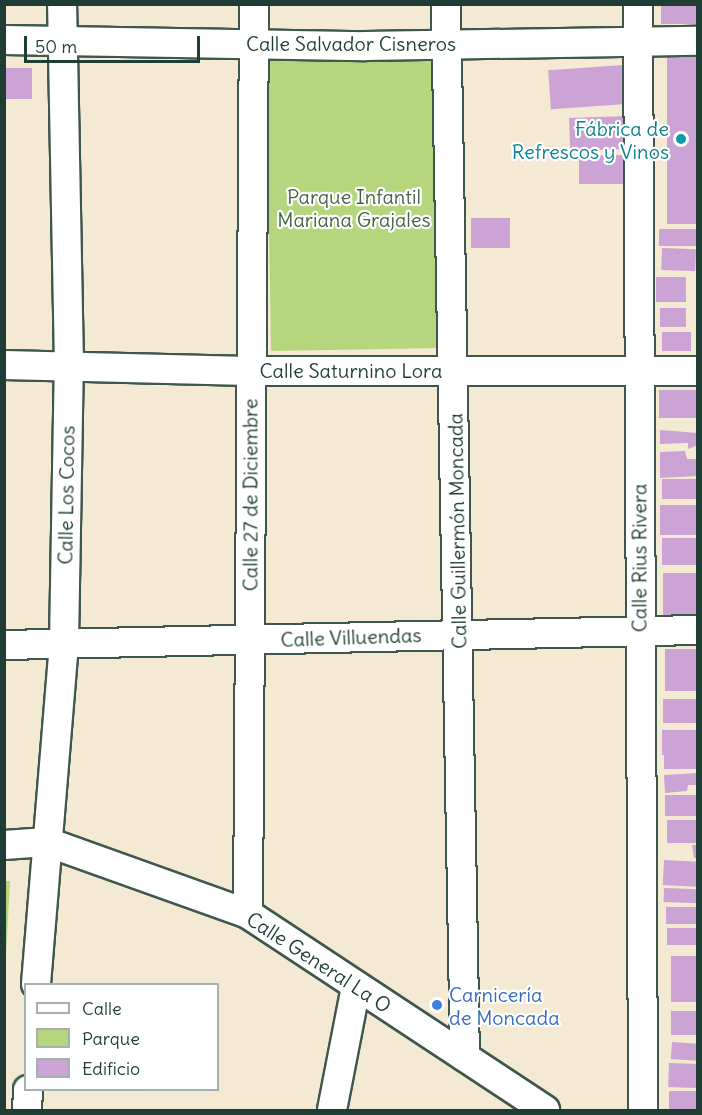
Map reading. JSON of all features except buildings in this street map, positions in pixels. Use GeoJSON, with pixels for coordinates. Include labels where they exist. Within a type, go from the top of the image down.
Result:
{"type":"FeatureCollection","features":[{"type":"Feature","properties":{"kind":"street","name":"Calle Los Cocos"},"geometry":{"type":"LineString","coordinates":[[36,983],[64,643],[69,365],[62,4]]}},
{"type":"Feature","properties":{"kind":"street","name":"Calle 27 de Diciembre"},"geometry":{"type":"LineString","coordinates":[[248,914],[251,640],[249,371],[254,4]]}},
{"type":"Feature","properties":{"kind":"street","name":"Calle Guillermón Moncada"},"geometry":{"type":"LineString","coordinates":[[446,4],[465,1057]]}},
{"type":"Feature","properties":{"kind":"street","name":"Calle Rius Rivera"},"geometry":{"type":"LineString","coordinates":[[638,4],[643,1110]]}},
{"type":"Feature","properties":{"kind":"street","name":"Calle Salvador Cisneros"},"geometry":{"type":"LineString","coordinates":[[4,40],[446,44],[698,40]]}},
{"type":"Feature","properties":{"kind":"street","name":"Calle Saturnino Lora"},"geometry":{"type":"LineString","coordinates":[[4,365],[249,371],[454,369],[698,371]]}},
{"type":"Feature","properties":{"kind":"street","name":"Calle Villuendas"},"geometry":{"type":"LineString","coordinates":[[4,645],[459,633],[698,630]]}},
{"type":"Feature","properties":{"kind":"street","name":"Calle General La O"},"geometry":{"type":"LineString","coordinates":[[4,845],[47,842],[248,914],[544,1110]]}},
{"type":"Feature","properties":{"kind":"street"},"geometry":{"type":"LineString","coordinates":[[332,1110],[356,986]]}},
{"type":"Feature","properties":{"kind":"street"},"geometry":{"type":"LineString","coordinates":[[27,1110],[28,1091]]}},
{"type":"Feature","properties":{"kind":"green space","name":"Parque Infantil Mariana Grajales"},"geometry":{"type":"Polygon","coordinates":[[[438,56],[443,348],[271,351],[266,59],[438,56]]]}},
{"type":"Feature","properties":{"kind":"green space"},"geometry":{"type":"Polygon","coordinates":[[[4,881],[10,881],[5,975],[4,881]]]}},
{"type":"Feature","properties":{"kind":"place","name":"Fábrica de Refrescos y Vinos"},"geometry":{"type":"Point","coordinates":[681,139]}},
{"type":"Feature","properties":{"kind":"place","name":"Carnicería de Moncada"},"geometry":{"type":"Point","coordinates":[437,1005]}}]}
